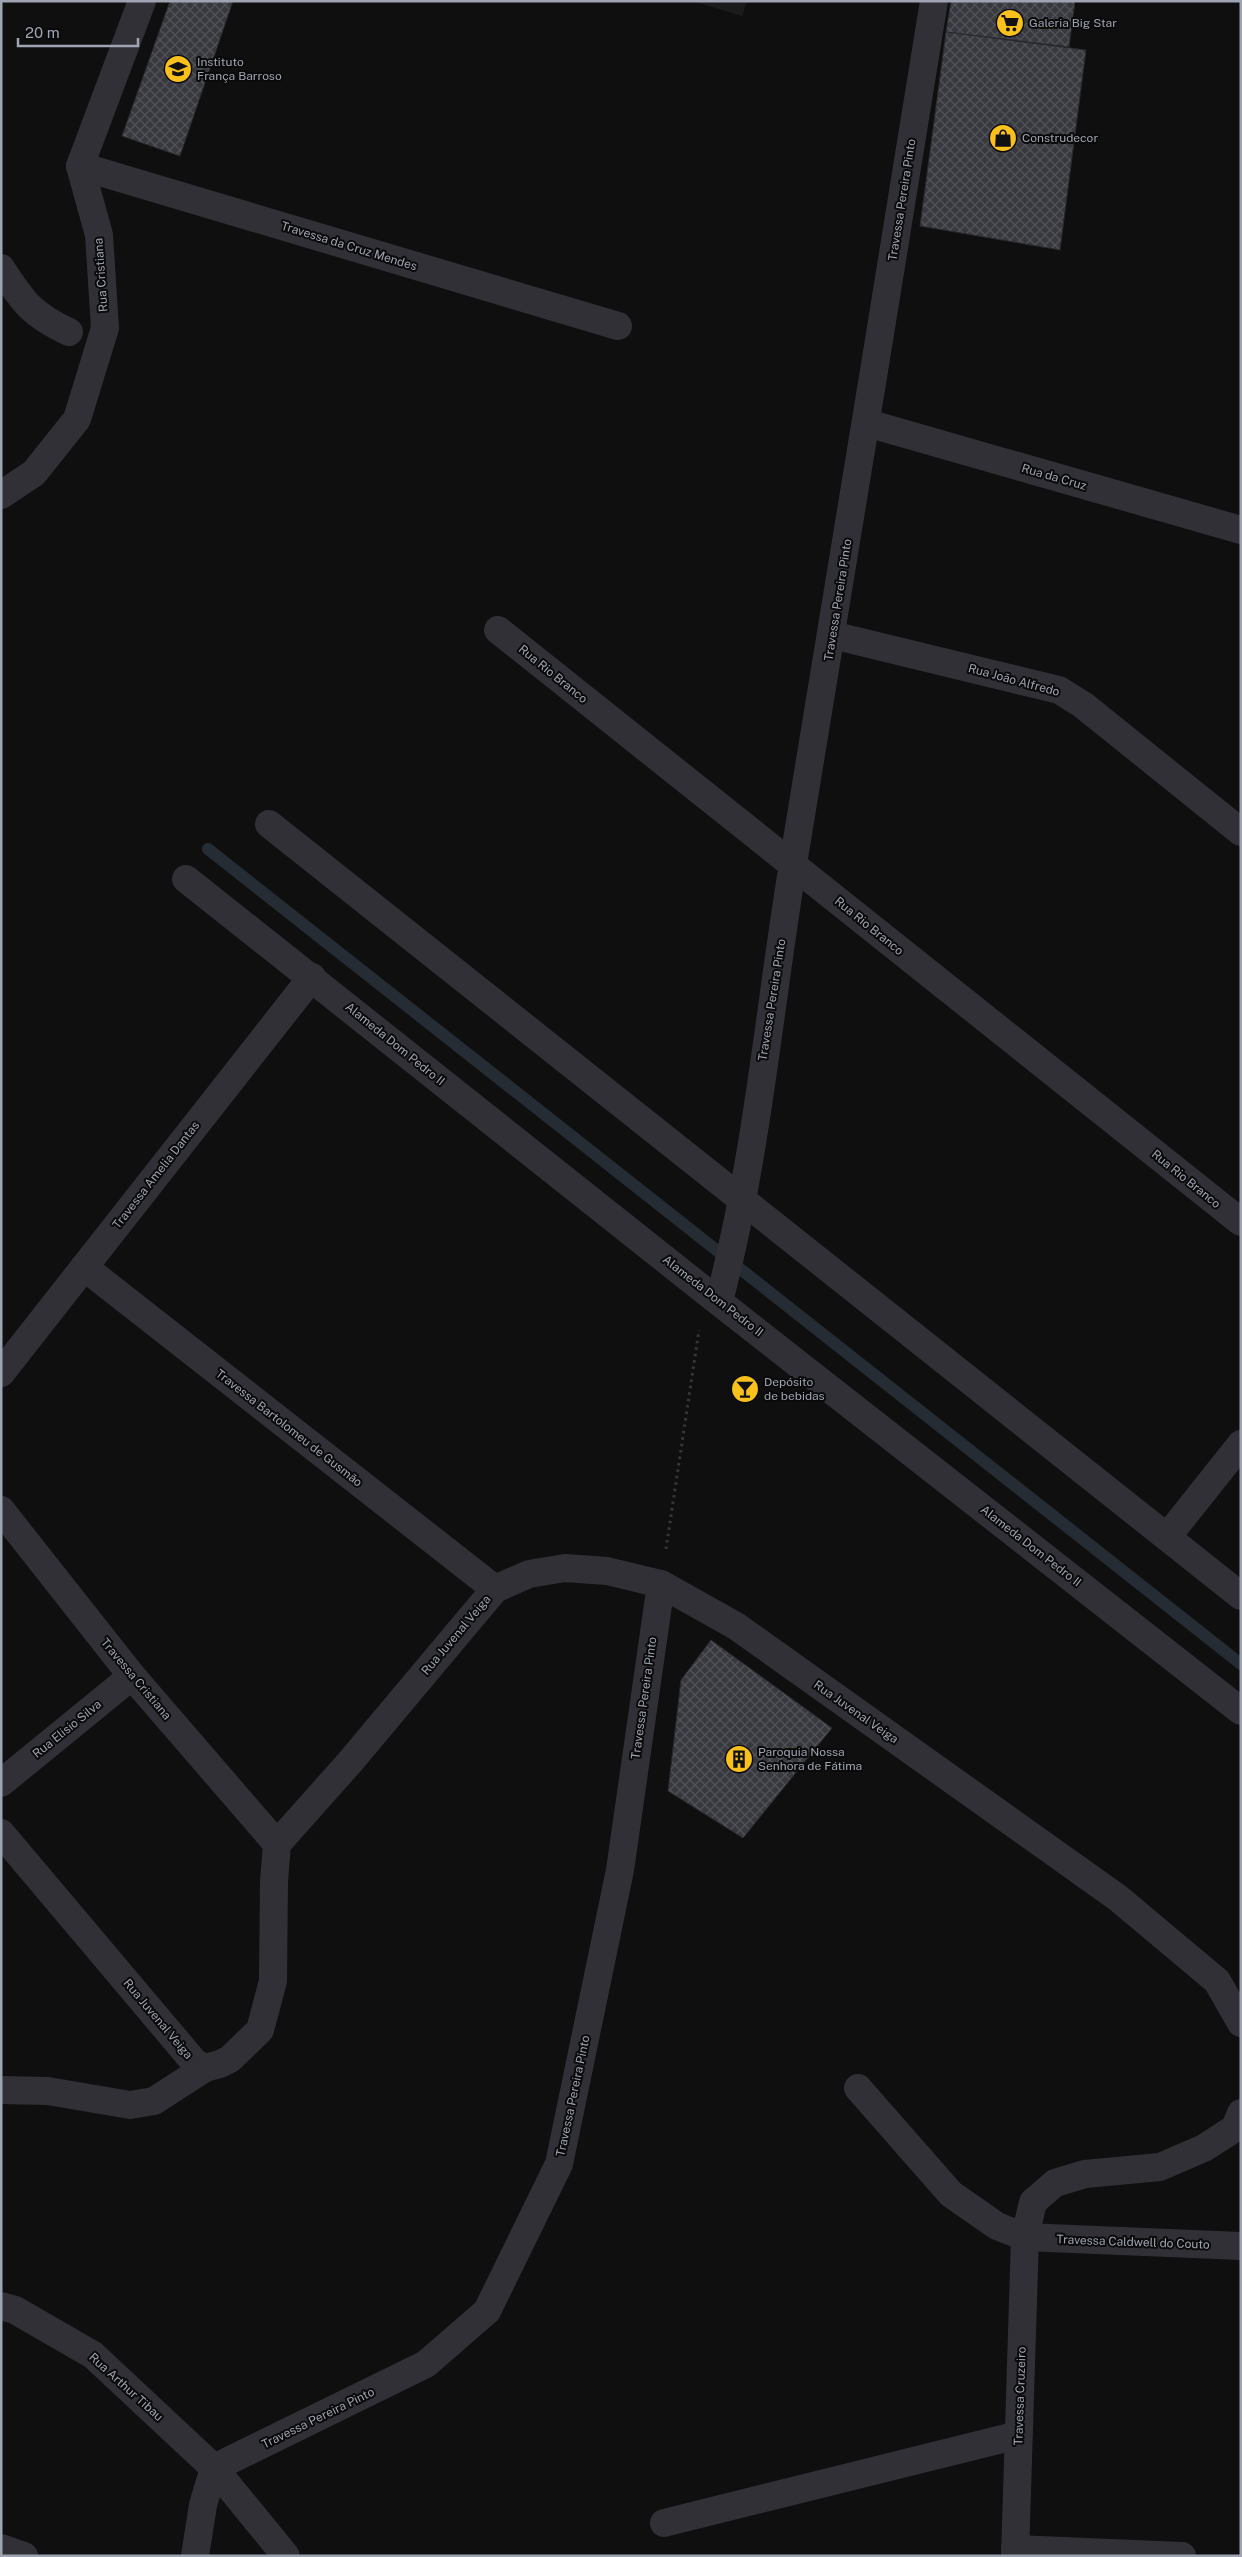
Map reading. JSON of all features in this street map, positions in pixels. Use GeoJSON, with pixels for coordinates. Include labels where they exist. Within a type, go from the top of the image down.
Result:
{"type":"FeatureCollection","features":[{"type":"Feature","properties":{"kind":"street"},"geometry":{"type":"LineString","coordinates":[[80,166],[142,1]]}},
{"type":"Feature","properties":{"kind":"street","name":"Travessa Pereira Pinto"},"geometry":{"type":"LineString","coordinates":[[742,1199],[793,865],[867,423],[934,1]]}},
{"type":"Feature","properties":{"kind":"street","name":"Travessa da Cruz Mendes"},"geometry":{"type":"LineString","coordinates":[[80,166],[618,326]]}},
{"type":"Feature","properties":{"kind":"street","name":"Rua Cristiana"},"geometry":{"type":"LineString","coordinates":[[1,495],[34,473],[76,419],[105,328],[99,235],[80,166]]}},
{"type":"Feature","properties":{"kind":"street"},"geometry":{"type":"LineString","coordinates":[[1,268],[20,298],[44,320],[69,332]]}},
{"type":"Feature","properties":{"kind":"street","name":"Rua da Cruz"},"geometry":{"type":"LineString","coordinates":[[867,423],[1241,530]]}},
{"type":"Feature","properties":{"kind":"street","name":"Rua Rio Branco"},"geometry":{"type":"LineString","coordinates":[[498,630],[1241,1222]]}},
{"type":"Feature","properties":{"kind":"street","name":"Rua João Alfredo"},"geometry":{"type":"LineString","coordinates":[[832,635],[1059,690],[1083,705],[1241,832]]}},
{"type":"Feature","properties":{"kind":"street"},"geometry":{"type":"LineString","coordinates":[[269,824],[1241,1596]]}},
{"type":"Feature","properties":{"kind":"street","name":"Alameda Dom Pedro II"},"geometry":{"type":"LineString","coordinates":[[186,879],[716,1291],[1241,1711]]}},
{"type":"Feature","properties":{"kind":"street","name":"Travessa Amelia Dantas"},"geometry":{"type":"LineString","coordinates":[[1,1373],[312,977]]}},
{"type":"Feature","properties":{"kind":"street"},"geometry":{"type":"LineString","coordinates":[[716,1291],[734,1234],[742,1199]]}},
{"type":"Feature","properties":{"kind":"street","name":"Travessa Bartolomeu de Gusmão"},"geometry":{"type":"LineString","coordinates":[[84,1267],[495,1589]]}},
{"type":"Feature","properties":{"kind":"street"},"geometry":{"type":"LineString","coordinates":[[1167,1538],[1241,1444]]}},
{"type":"Feature","properties":{"kind":"street","name":"Travessa Cristiana"},"geometry":{"type":"LineString","coordinates":[[1,1510],[132,1676],[277,1844]]}},
{"type":"Feature","properties":{"kind":"street","name":"Rua Juvenal Veiga"},"geometry":{"type":"LineString","coordinates":[[1,1833],[195,2063],[205,2068],[230,2059],[260,2030],[273,1981],[277,1844],[350,1762],[495,1589],[529,1574],[565,1568],[607,1571],[661,1584],[736,1626],[1118,1898],[1217,1980],[1241,2023]]}},
{"type":"Feature","properties":{"kind":"street","name":"Travessa Pereira Pinto"},"geometry":{"type":"LineString","coordinates":[[214,2468],[426,2364],[487,2312],[559,2164],[620,1870],[661,1584]]}},
{"type":"Feature","properties":{"kind":"street","name":"Rua Elisio Silva"},"geometry":{"type":"LineString","coordinates":[[1,1783],[132,1676]]}},
{"type":"Feature","properties":{"kind":"street"},"geometry":{"type":"LineString","coordinates":[[1,2090],[48,2091],[130,2105],[154,2101],[205,2068]]}},
{"type":"Feature","properties":{"kind":"street","name":"Travessa Caldwell do Couto"},"geometry":{"type":"LineString","coordinates":[[858,2088],[951,2194],[997,2226],[1025,2237],[1241,2246]]}},
{"type":"Feature","properties":{"kind":"street"},"geometry":{"type":"LineString","coordinates":[[1025,2237],[1033,2202],[1055,2183],[1085,2174],[1160,2167],[1204,2148],[1235,2128],[1241,2113]]}},
{"type":"Feature","properties":{"kind":"street","name":"Travessa Cruzeiro"},"geometry":{"type":"LineString","coordinates":[[1015,2553],[1025,2237]]}},
{"type":"Feature","properties":{"kind":"street","name":"Rua Arthur Tibau"},"geometry":{"type":"LineString","coordinates":[[1,2306],[15,2310],[93,2355],[214,2468],[286,2556]]}},
{"type":"Feature","properties":{"kind":"street"},"geometry":{"type":"LineString","coordinates":[[664,2523],[1018,2435]]}},
{"type":"Feature","properties":{"kind":"street"},"geometry":{"type":"LineString","coordinates":[[194,2556],[203,2505],[214,2468]]}},
{"type":"Feature","properties":{"kind":"street"},"geometry":{"type":"LineString","coordinates":[[1,2548],[24,2556]]}},
{"type":"Feature","properties":{"kind":"street"},"geometry":{"type":"LineString","coordinates":[[1015,2553],[1182,2556]]}},
{"type":"Feature","properties":{"kind":"path"},"geometry":{"type":"LineString","coordinates":[[661,1584],[716,1291]]}},
{"type":"Feature","properties":{"kind":"shaded area"},"geometry":{"type":"Polygon","coordinates":[[[692,1],[747,1],[742,16],[692,1]]]}},
{"type":"Feature","properties":{"kind":"building","name":"Instituto França Barroso"},"geometry":{"type":"Polygon","coordinates":[[[170,1],[233,1],[180,156],[122,136],[170,1]]]}},
{"type":"Feature","properties":{"kind":"building","name":"Galeria Big Star"},"geometry":{"type":"Polygon","coordinates":[[[951,1],[1075,1],[1069,47],[946,32],[951,1]]]}},
{"type":"Feature","properties":{"kind":"building","name":"Construdecor"},"geometry":{"type":"Polygon","coordinates":[[[946,32],[1086,50],[1060,250],[920,226],[946,32]]]}},
{"type":"Feature","properties":{"kind":"building","name":"Paroquia Nossa Senhora de Fátima"},"geometry":{"type":"Polygon","coordinates":[[[711,1640],[832,1728],[743,1838],[668,1791],[681,1680],[711,1640]]]}},
{"type":"Feature","properties":{"kind":"waterway"},"geometry":{"type":"LineString","coordinates":[[208,849],[1241,1664]]}},
{"type":"Feature","properties":{"kind":"place","name":"Galeria Big Star"},"geometry":{"type":"Point","coordinates":[1010,23]}},
{"type":"Feature","properties":{"kind":"place","name":"Instituto França Barroso"},"geometry":{"type":"Point","coordinates":[178,69]}},
{"type":"Feature","properties":{"kind":"place","name":"Construdecor"},"geometry":{"type":"Point","coordinates":[1003,138]}},
{"type":"Feature","properties":{"kind":"place","name":"Depósito de bebidas"},"geometry":{"type":"Point","coordinates":[745,1389]}},
{"type":"Feature","properties":{"kind":"place","name":"Paroquia Nossa Senhora de Fátima"},"geometry":{"type":"Point","coordinates":[739,1759]}}]}
